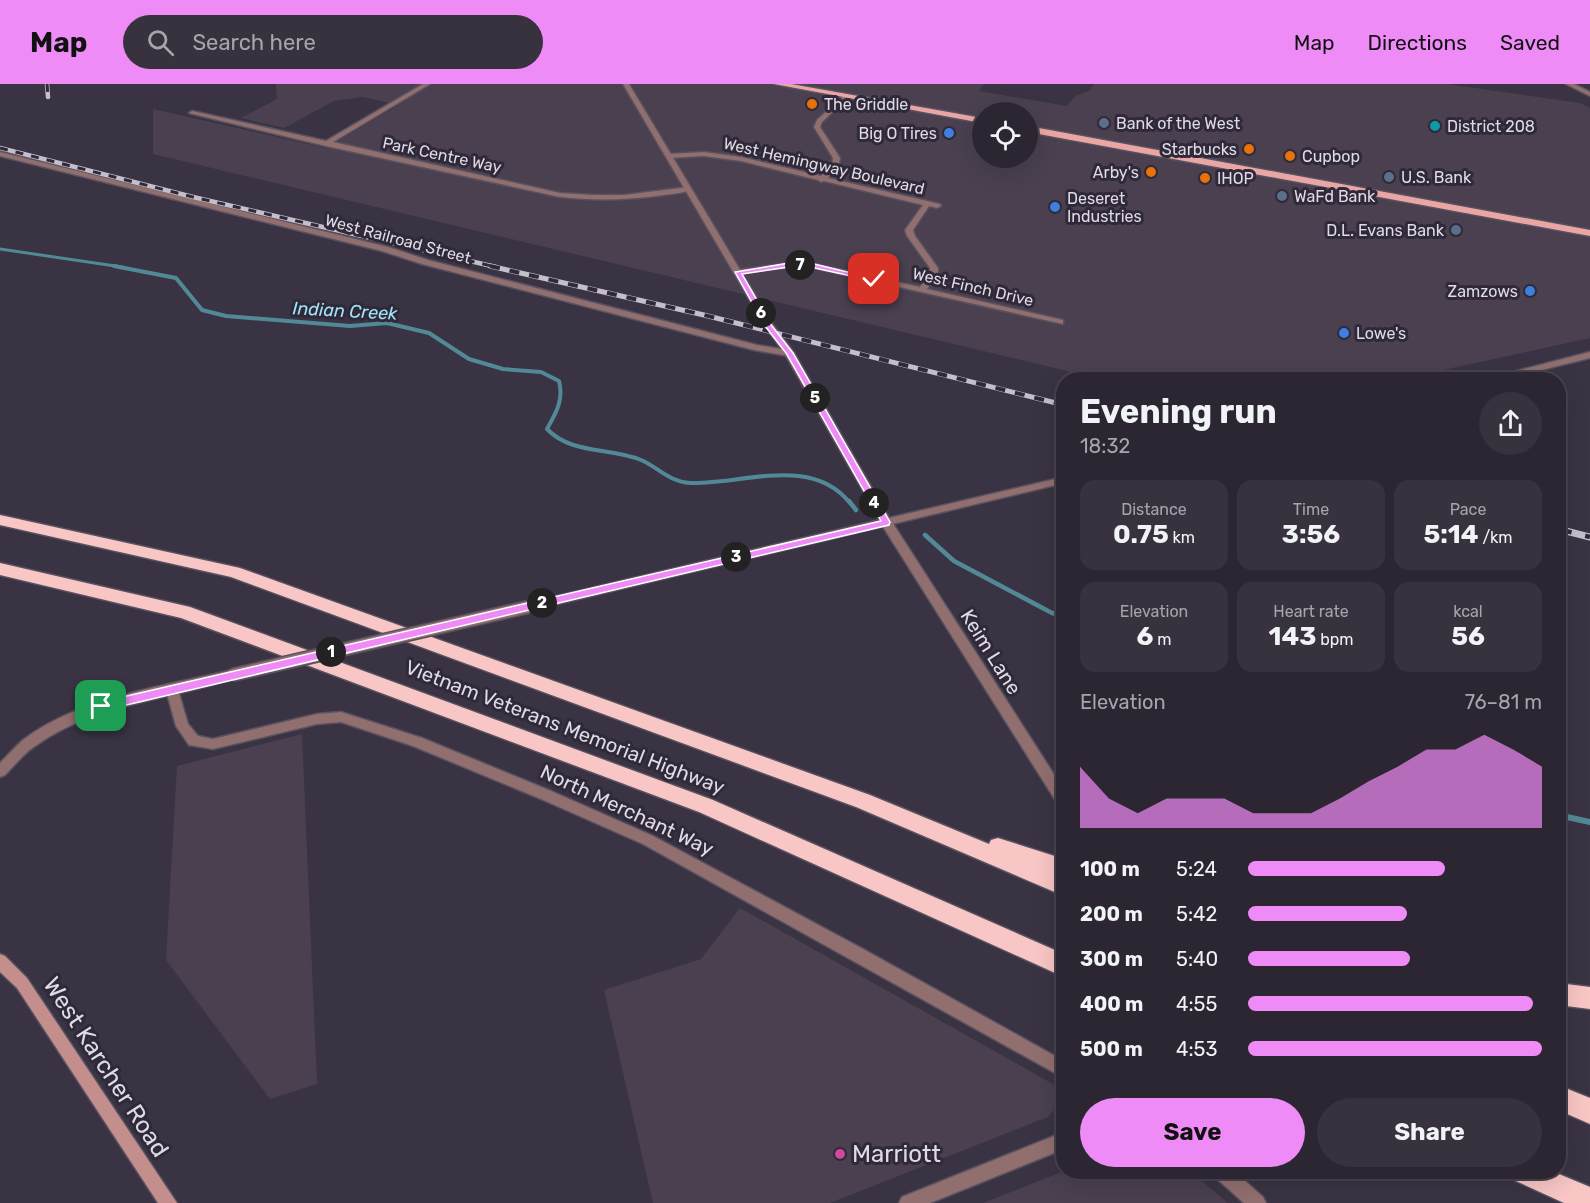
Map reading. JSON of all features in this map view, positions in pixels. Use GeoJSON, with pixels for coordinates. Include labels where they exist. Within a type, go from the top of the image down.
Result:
{"type":"FeatureCollection","features":[{"type":"Feature","properties":{"kind":"highway","name":"Vietnam Veterans Memorial Highway"},"geometry":{"type":"LineString","coordinates":[[0,520],[234,572],[863,801],[1056,883]]}},
{"type":"Feature","properties":{"kind":"highway","name":"Vietnam Veterans Memorial Highway"},"geometry":{"type":"LineString","coordinates":[[0,569],[184,612],[706,806],[1056,962]]}},
{"type":"Feature","properties":{"kind":"highway"},"geometry":{"type":"LineString","coordinates":[[863,801],[1056,866]]}},
{"type":"Feature","properties":{"kind":"highway"},"geometry":{"type":"LineString","coordinates":[[1566,995],[1590,997]]}},
{"type":"Feature","properties":{"kind":"highway"},"geometry":{"type":"LineString","coordinates":[[1566,1100],[1590,1111]]}},
{"type":"Feature","properties":{"kind":"highway"},"geometry":{"type":"LineString","coordinates":[[1541,1179],[1590,1201]]}},
{"type":"Feature","properties":{"kind":"main road"},"geometry":{"type":"LineString","coordinates":[[778,84],[972,119]]}},
{"type":"Feature","properties":{"kind":"main road"},"geometry":{"type":"LineString","coordinates":[[1038,131],[1335,184],[1348,183],[1590,226]]}},
{"type":"Feature","properties":{"kind":"main road"},"geometry":{"type":"LineString","coordinates":[[1335,184],[1348,190],[1590,233]]}},
{"type":"Feature","properties":{"kind":"main road","name":"West Karcher Road"},"geometry":{"type":"LineString","coordinates":[[0,961],[22,983],[168,1203]]}},
{"type":"Feature","properties":{"kind":"street"},"geometry":{"type":"LineString","coordinates":[[326,144],[427,84]]}},
{"type":"Feature","properties":{"kind":"street","name":"Keim Lane"},"geometry":{"type":"LineString","coordinates":[[626,84],[769,326],[789,353],[886,522],[1056,789]]}},
{"type":"Feature","properties":{"kind":"street"},"geometry":{"type":"LineString","coordinates":[[1569,84],[1590,94]]}},
{"type":"Feature","properties":{"kind":"street"},"geometry":{"type":"LineString","coordinates":[[821,180],[834,168],[838,160],[836,152],[817,127],[819,121],[846,96]]}},
{"type":"Feature","properties":{"kind":"street","name":"Park Centre Way"},"geometry":{"type":"LineString","coordinates":[[192,113],[576,197],[600,200],[630,198],[688,189]]}},
{"type":"Feature","properties":{"kind":"street","name":"West Hemingway Boulevard"},"geometry":{"type":"LineString","coordinates":[[669,156],[704,153],[724,156],[937,206]]}},
{"type":"Feature","properties":{"kind":"street","name":"West Railroad Street"},"geometry":{"type":"LineString","coordinates":[[0,154],[385,249],[436,265],[757,348],[789,353]]}},
{"type":"Feature","properties":{"kind":"street"},"geometry":{"type":"LineString","coordinates":[[922,290],[934,273],[934,268],[910,236],[909,230],[928,204]]}},
{"type":"Feature","properties":{"kind":"street","name":"West Finch Drive"},"geometry":{"type":"LineString","coordinates":[[738,272],[789,265],[810,265],[1060,322]]}},
{"type":"Feature","properties":{"kind":"street"},"geometry":{"type":"LineString","coordinates":[[1519,372],[1590,355]]}},
{"type":"Feature","properties":{"kind":"street"},"geometry":{"type":"LineString","coordinates":[[0,771],[28,744],[56,726],[101,706],[1056,482]]}},
{"type":"Feature","properties":{"kind":"street","name":"North Merchant Way"},"geometry":{"type":"LineString","coordinates":[[172,690],[182,726],[194,741],[213,744],[318,719],[341,717],[417,742],[600,818],[648,840],[765,903],[1056,1066]]}},
{"type":"Feature","properties":{"kind":"street"},"geometry":{"type":"LineString","coordinates":[[908,1203],[1056,1143]]}},
{"type":"Feature","properties":{"kind":"street"},"geometry":{"type":"LineString","coordinates":[[1230,1179],[1257,1203]]}},
{"type":"Feature","properties":{"kind":"shaded area"},"geometry":{"type":"Polygon","coordinates":[[[276,84],[984,84],[979,91],[1067,106],[1075,96],[1089,91],[1094,84],[1447,84],[1580,103],[1590,108],[1590,338],[1434,372],[1072,372],[153,154],[153,109],[326,148],[399,105],[363,97],[334,101],[284,128],[241,118],[277,99],[276,84]]]}},
{"type":"Feature","properties":{"kind":"shaded area"},"geometry":{"type":"Polygon","coordinates":[[[302,734],[317,1084],[270,1099],[166,960],[177,766],[302,734]]]}},
{"type":"Feature","properties":{"kind":"shaded area"},"geometry":{"type":"Polygon","coordinates":[[[740,908],[1046,1080],[1056,1087],[1056,1107],[1048,1117],[830,1203],[653,1203],[604,990],[701,959],[740,908]]]}},
{"type":"Feature","properties":{"kind":"shaded area"},"geometry":{"type":"Polygon","coordinates":[[[1056,1174],[1056,1179],[1199,1179],[1228,1203],[983,1203],[1056,1174]]]}},
{"type":"Feature","properties":{"kind":"waterway","name":"Indian Creek"},"geometry":{"type":"LineString","coordinates":[[0,249],[122,267]]}},
{"type":"Feature","properties":{"kind":"waterway","name":"Indian Creek"},"geometry":{"type":"LineString","coordinates":[[114,266],[176,278],[202,310],[226,316],[350,326],[387,323],[429,333],[469,359],[503,369],[541,372],[559,381],[560,400],[547,429],[568,443],[641,460],[683,482],[710,482],[774,475],[816,479],[834,488],[850,503]]}},
{"type":"Feature","properties":{"kind":"waterway","name":"Indian Creek"},"geometry":{"type":"LineString","coordinates":[[849,501],[856,510]]}},
{"type":"Feature","properties":{"kind":"waterway","name":"Indian Creek"},"geometry":{"type":"LineString","coordinates":[[925,535],[954,561],[1056,614]]}},
{"type":"Feature","properties":{"kind":"waterway","name":"Indian Creek"},"geometry":{"type":"LineString","coordinates":[[1566,817],[1590,822]]}},
{"type":"Feature","properties":{"kind":"railway"},"geometry":{"type":"LineString","coordinates":[[47,84],[48,97]]}},
{"type":"Feature","properties":{"kind":"railway"},"geometry":{"type":"LineString","coordinates":[[0,148],[193,197],[496,267]]}},
{"type":"Feature","properties":{"kind":"railway"},"geometry":{"type":"LineString","coordinates":[[490,266],[704,315],[1056,403]]}},
{"type":"Feature","properties":{"kind":"railway"},"geometry":{"type":"LineString","coordinates":[[1566,531],[1590,537]]}},
{"type":"Feature","properties":{"kind":"place","name":"The Griddle"},"geometry":{"type":"Point","coordinates":[812,104]}},
{"type":"Feature","properties":{"kind":"place","name":"Bank of the West"},"geometry":{"type":"Point","coordinates":[1104,123]}},
{"type":"Feature","properties":{"kind":"place","name":"District 208"},"geometry":{"type":"Point","coordinates":[1435,126]}},
{"type":"Feature","properties":{"kind":"place","name":"Big O Tires"},"geometry":{"type":"Point","coordinates":[949,133]}},
{"type":"Feature","properties":{"kind":"place","name":"Starbucks"},"geometry":{"type":"Point","coordinates":[1249,149]}},
{"type":"Feature","properties":{"kind":"place","name":"Cupbop"},"geometry":{"type":"Point","coordinates":[1290,156]}},
{"type":"Feature","properties":{"kind":"place","name":"Arby's"},"geometry":{"type":"Point","coordinates":[1151,172]}},
{"type":"Feature","properties":{"kind":"place","name":"U.S. Bank"},"geometry":{"type":"Point","coordinates":[1389,177]}},
{"type":"Feature","properties":{"kind":"place","name":"IHOP"},"geometry":{"type":"Point","coordinates":[1205,178]}},
{"type":"Feature","properties":{"kind":"place","name":"WaFd Bank"},"geometry":{"type":"Point","coordinates":[1282,196]}},
{"type":"Feature","properties":{"kind":"place","name":"Deseret Industries"},"geometry":{"type":"Point","coordinates":[1055,207]}},
{"type":"Feature","properties":{"kind":"place","name":"D.L. Evans Bank"},"geometry":{"type":"Point","coordinates":[1456,230]}},
{"type":"Feature","properties":{"kind":"place","name":"Zamzows"},"geometry":{"type":"Point","coordinates":[1530,291]}},
{"type":"Feature","properties":{"kind":"place","name":"Lowe's"},"geometry":{"type":"Point","coordinates":[1344,333]}},
{"type":"Feature","properties":{"kind":"place","name":"Marriott"},"geometry":{"type":"Point","coordinates":[840,1154]}},
{"type":"Feature","properties":{"kind":"route"},"geometry":{"type":"LineString","coordinates":[[101,706],[886,522],[789,353],[769,326],[738,272],[789,265],[810,265],[874,279]]}}]}
